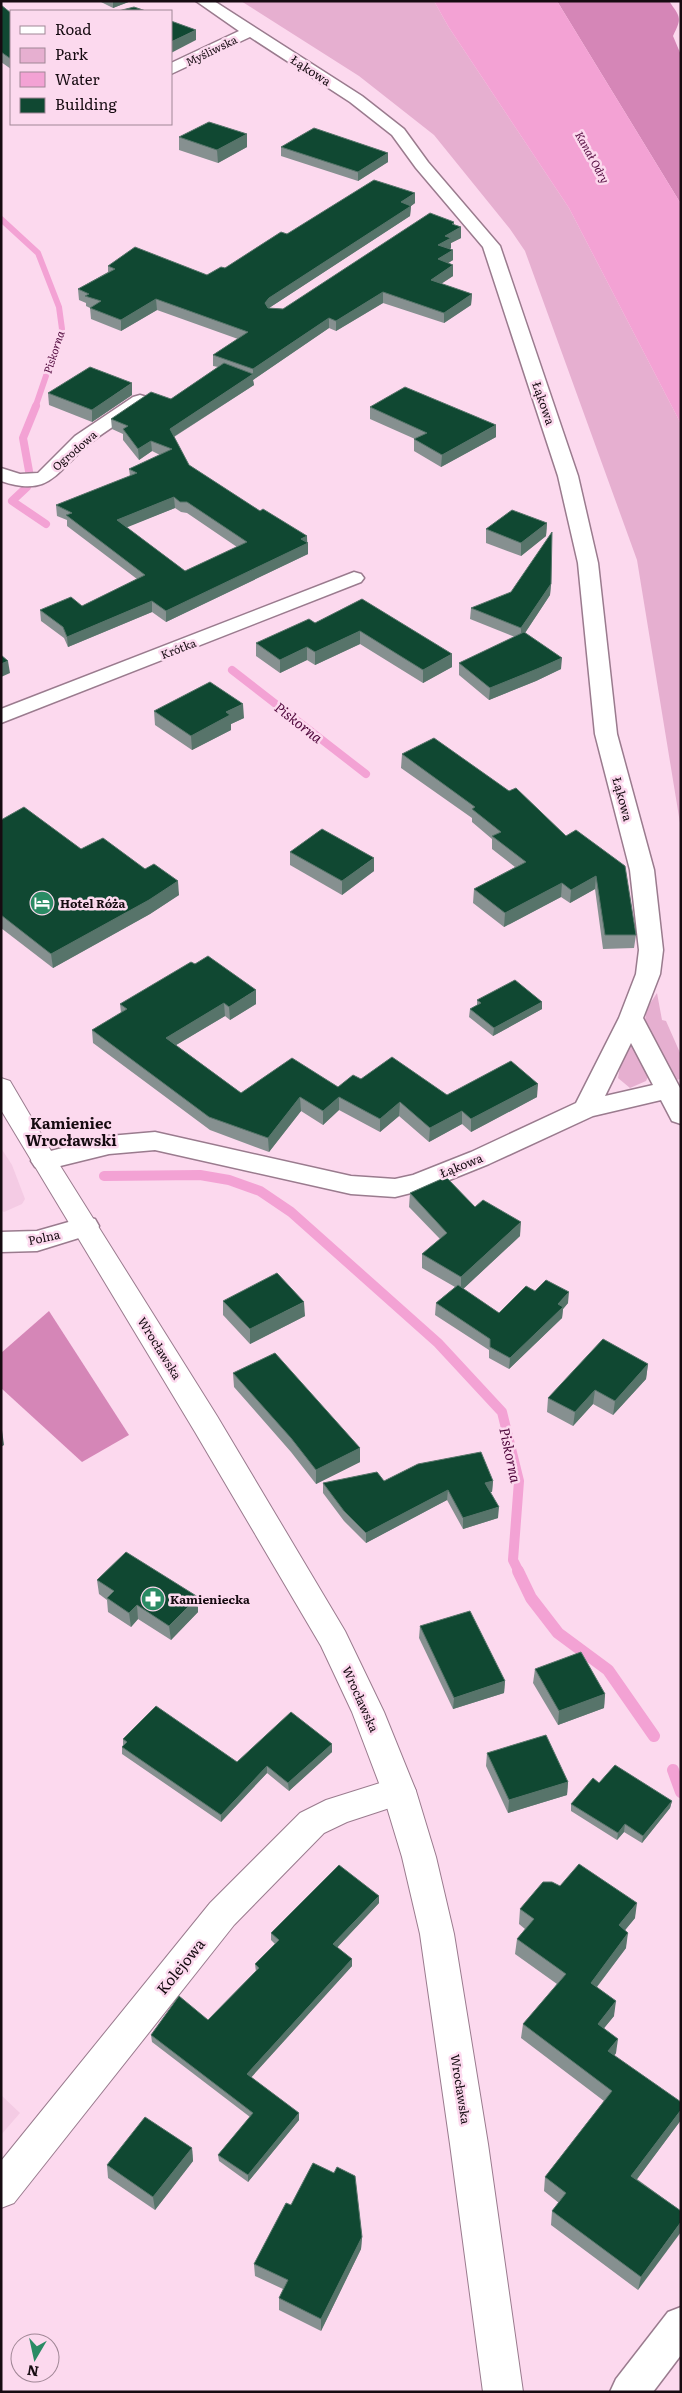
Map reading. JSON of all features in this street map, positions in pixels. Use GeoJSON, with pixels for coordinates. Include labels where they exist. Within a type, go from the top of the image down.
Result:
{"type":"FeatureCollection","features":[{"type":"Feature","properties":{"kind":"main road","name":"Wrocławska"},"geometry":{"type":"LineString","coordinates":[[1,1087],[44,1161],[86,1226],[201,1416],[334,1640],[368,1712],[399,1791],[419,1856],[437,1934],[470,2144],[502,2392]]}},
{"type":"Feature","properties":{"kind":"main road","name":"Kolejowa"},"geometry":{"type":"LineString","coordinates":[[1,2190],[222,1914],[298,1837],[312,1823],[338,1810],[399,1791]]}},
{"type":"Feature","properties":{"kind":"street","name":"Łąkowa"},"geometry":{"type":"LineString","coordinates":[[203,1],[356,99],[398,132],[491,246],[568,476],[588,563],[606,734],[642,870],[651,950],[648,974],[631,1018],[586,1109]]}},
{"type":"Feature","properties":{"kind":"street","name":"Myśliwska"},"geometry":{"type":"LineString","coordinates":[[172,69],[251,31]]}},
{"type":"Feature","properties":{"kind":"street"},"geometry":{"type":"LineString","coordinates":[[434,210],[456,205]]}},
{"type":"Feature","properties":{"kind":"street","name":"Ogrodowa"},"geometry":{"type":"LineString","coordinates":[[1,474],[18,480],[34,480],[44,476],[82,440],[142,399]]}},
{"type":"Feature","properties":{"kind":"street","name":"Krótka"},"geometry":{"type":"LineString","coordinates":[[1,717],[354,578]]}},
{"type":"Feature","properties":{"kind":"street"},"geometry":{"type":"LineString","coordinates":[[631,1018],[681,1115]]}},
{"type":"Feature","properties":{"kind":"street","name":"Łąkowa"},"geometry":{"type":"LineString","coordinates":[[44,1161],[109,1145],[156,1142],[247,1160],[351,1186],[395,1188],[418,1183],[480,1158],[586,1109],[667,1090]]}},
{"type":"Feature","properties":{"kind":"street","name":"Polna"},"geometry":{"type":"LineString","coordinates":[[1,1242],[37,1241],[86,1226]]}},
{"type":"Feature","properties":{"kind":"street"},"geometry":{"type":"LineString","coordinates":[[630,2392],[681,2325]]}},
{"type":"Feature","properties":{"kind":"shaded area"},"geometry":{"type":"Polygon","coordinates":[[[557,1],[669,1],[676,11],[679,21],[673,36],[681,55],[681,204],[557,1]]]}},
{"type":"Feature","properties":{"kind":"shaded area"},"geometry":{"type":"Polygon","coordinates":[[[1,1148],[12,1165],[25,1199],[22,1204],[4,1212],[1,1210],[1,1148]]]}},
{"type":"Feature","properties":{"kind":"shaded area"},"geometry":{"type":"Polygon","coordinates":[[[49,1311],[129,1435],[82,1462],[1,1388],[1,1353],[49,1311]]]}},
{"type":"Feature","properties":{"kind":"shaded area"},"geometry":{"type":"Polygon","coordinates":[[[1,2095],[20,2113],[1,2135],[1,2095]]]}},
{"type":"Feature","properties":{"kind":"green space"},"geometry":{"type":"Polygon","coordinates":[[[241,1],[434,1],[448,26],[569,208],[681,424],[681,829],[637,560],[525,251],[510,229],[434,135],[359,76],[241,1]]]}},
{"type":"Feature","properties":{"kind":"green space"},"geometry":{"type":"Polygon","coordinates":[[[657,993],[662,1020],[666,1021],[681,1055],[681,1079],[670,1081],[645,1020],[647,1008],[657,993]]]}},
{"type":"Feature","properties":{"kind":"green space"},"geometry":{"type":"Polygon","coordinates":[[[632,1035],[649,1075],[646,1081],[630,1088],[618,1078],[623,1050],[632,1035]]]}},
{"type":"Feature","properties":{"kind":"water","name":"Kanał Odry"},"geometry":{"type":"Polygon","coordinates":[[[434,1],[557,1],[681,204],[681,424],[569,208],[448,26],[434,1]]]}},
{"type":"Feature","properties":{"kind":"building"},"geometry":{"type":"Polygon","coordinates":[[[1,5],[10,12],[10,58],[1,52],[1,5]]]}},
{"type":"Feature","properties":{"kind":"building"},"geometry":{"type":"Polygon","coordinates":[[[134,7],[143,10],[122,10],[134,7]]]}},
{"type":"Feature","properties":{"kind":"building"},"geometry":{"type":"Polygon","coordinates":[[[172,21],[196,30],[172,42],[172,21]]]}},
{"type":"Feature","properties":{"kind":"building"},"geometry":{"type":"Polygon","coordinates":[[[209,122],[247,134],[217,150],[179,137],[209,122]]]}},
{"type":"Feature","properties":{"kind":"building"},"geometry":{"type":"Polygon","coordinates":[[[314,128],[388,153],[358,172],[281,147],[314,128]]]}},
{"type":"Feature","properties":{"kind":"building"},"geometry":{"type":"Polygon","coordinates":[[[374,180],[415,193],[401,202],[411,206],[269,298],[265,303],[268,308],[283,309],[430,213],[454,222],[452,224],[461,227],[445,236],[451,238],[438,245],[453,250],[438,259],[453,265],[431,280],[472,294],[444,313],[383,292],[336,321],[329,318],[253,369],[213,355],[248,332],[156,299],[121,320],[90,308],[101,301],[85,296],[89,294],[78,289],[115,269],[108,266],[135,247],[207,275],[221,267],[225,268],[281,232],[287,234],[374,180]]]}},
{"type":"Feature","properties":{"kind":"building"},"geometry":{"type":"Polygon","coordinates":[[[224,363],[253,374],[170,429],[189,465],[260,511],[263,509],[307,536],[301,539],[308,543],[166,611],[152,601],[67,637],[63,627],[40,610],[71,597],[82,606],[145,575],[66,515],[72,513],[56,505],[137,473],[129,469],[172,449],[151,441],[138,449],[123,429],[128,426],[111,419],[151,392],[171,399],[224,363]],[[174,497],[117,520],[185,571],[247,542],[187,502],[180,502],[174,497]]]}},
{"type":"Feature","properties":{"kind":"building"},"geometry":{"type":"Polygon","coordinates":[[[90,367],[132,383],[92,410],[48,393],[90,367]]]}},
{"type":"Feature","properties":{"kind":"building"},"geometry":{"type":"Polygon","coordinates":[[[405,387],[496,425],[442,455],[414,439],[427,433],[370,407],[405,387]]]}},
{"type":"Feature","properties":{"kind":"building"},"geometry":{"type":"Polygon","coordinates":[[[512,510],[547,523],[521,543],[486,529],[512,510]]]}},
{"type":"Feature","properties":{"kind":"building"},"geometry":{"type":"Polygon","coordinates":[[[552,532],[551,584],[521,628],[471,608],[511,592],[552,532]]]}},
{"type":"Feature","properties":{"kind":"building"},"geometry":{"type":"Polygon","coordinates":[[[362,599],[452,654],[423,670],[360,631],[315,652],[307,647],[280,660],[256,643],[309,619],[315,623],[362,599]]]}},
{"type":"Feature","properties":{"kind":"building"},"geometry":{"type":"Polygon","coordinates":[[[524,632],[562,658],[490,688],[459,663],[524,632]]]}},
{"type":"Feature","properties":{"kind":"building"},"geometry":{"type":"Polygon","coordinates":[[[1,655],[8,661],[1,664],[1,655]]]}},
{"type":"Feature","properties":{"kind":"building"},"geometry":{"type":"Polygon","coordinates":[[[210,682],[243,704],[226,712],[230,715],[191,736],[154,711],[210,682]]]}},
{"type":"Feature","properties":{"kind":"building"},"geometry":{"type":"Polygon","coordinates":[[[434,738],[509,791],[516,788],[566,836],[576,830],[625,866],[636,935],[605,935],[596,876],[571,890],[562,883],[505,913],[474,889],[526,862],[492,836],[501,832],[472,809],[475,807],[402,754],[434,738]]]}},
{"type":"Feature","properties":{"kind":"building"},"geometry":{"type":"Polygon","coordinates":[[[24,807],[81,849],[103,838],[145,869],[154,864],[178,881],[149,900],[51,954],[1,915],[1,820],[24,807]]]}},
{"type":"Feature","properties":{"kind":"building"},"geometry":{"type":"Polygon","coordinates":[[[322,829],[374,858],[342,881],[290,852],[322,829]]]}},
{"type":"Feature","properties":{"kind":"building"},"geometry":{"type":"Polygon","coordinates":[[[208,956],[256,990],[229,1007],[224,1003],[166,1038],[241,1093],[292,1058],[338,1087],[353,1075],[361,1079],[392,1057],[447,1095],[511,1061],[538,1084],[471,1119],[462,1111],[430,1128],[400,1102],[380,1119],[339,1097],[323,1111],[300,1097],[268,1138],[209,1117],[92,1030],[127,1009],[120,1004],[191,962],[195,964],[208,956]]]}},
{"type":"Feature","properties":{"kind":"building"},"geometry":{"type":"Polygon","coordinates":[[[515,980],[542,1002],[494,1028],[470,1009],[481,1003],[477,1000],[515,980]]]}},
{"type":"Feature","properties":{"kind":"building"},"geometry":{"type":"Polygon","coordinates":[[[446,1177],[475,1207],[483,1200],[521,1222],[461,1277],[422,1254],[447,1233],[410,1193],[446,1177]]]}},
{"type":"Feature","properties":{"kind":"building"},"geometry":{"type":"Polygon","coordinates":[[[277,1273],[304,1302],[250,1329],[223,1301],[277,1273]]]}},
{"type":"Feature","properties":{"kind":"building"},"geometry":{"type":"Polygon","coordinates":[[[546,1280],[569,1292],[558,1304],[563,1307],[510,1358],[490,1347],[490,1339],[436,1303],[458,1285],[499,1313],[526,1286],[535,1291],[546,1280]]]}},
{"type":"Feature","properties":{"kind":"building"},"geometry":{"type":"Polygon","coordinates":[[[603,1339],[648,1364],[615,1401],[595,1390],[575,1412],[548,1398],[603,1339]]]}},
{"type":"Feature","properties":{"kind":"building"},"geometry":{"type":"Polygon","coordinates":[[[275,1353],[360,1448],[316,1470],[291,1438],[233,1373],[275,1353]]]}},
{"type":"Feature","properties":{"kind":"building"},"geometry":{"type":"Polygon","coordinates":[[[481,1452],[493,1481],[485,1483],[499,1507],[463,1518],[448,1490],[366,1533],[344,1511],[323,1483],[377,1472],[384,1481],[418,1464],[481,1452]]]}},
{"type":"Feature","properties":{"kind":"building"},"geometry":{"type":"Polygon","coordinates":[[[126,1552],[198,1597],[169,1626],[137,1605],[129,1613],[107,1598],[114,1591],[97,1580],[126,1552]]]}},
{"type":"Feature","properties":{"kind":"building"},"geometry":{"type":"Polygon","coordinates":[[[470,1611],[505,1681],[454,1698],[420,1626],[470,1611]]]}},
{"type":"Feature","properties":{"kind":"building"},"geometry":{"type":"Polygon","coordinates":[[[581,1652],[605,1694],[559,1711],[535,1669],[581,1652]]]}},
{"type":"Feature","properties":{"kind":"building"},"geometry":{"type":"Polygon","coordinates":[[[156,1706],[237,1762],[291,1712],[332,1744],[288,1783],[267,1766],[221,1815],[122,1747],[127,1742],[123,1739],[156,1706]]]}},
{"type":"Feature","properties":{"kind":"building"},"geometry":{"type":"Polygon","coordinates":[[[546,1735],[568,1782],[509,1800],[487,1753],[546,1735]]]}},
{"type":"Feature","properties":{"kind":"building"},"geometry":{"type":"Polygon","coordinates":[[[615,1765],[672,1801],[643,1836],[625,1824],[618,1833],[571,1804],[593,1778],[599,1783],[615,1765]]]}},
{"type":"Feature","properties":{"kind":"building"},"geometry":{"type":"Polygon","coordinates":[[[579,1864],[637,1903],[619,1925],[628,1933],[591,1983],[616,2001],[598,2024],[618,2039],[608,2051],[681,2102],[681,2110],[631,2176],[681,2211],[681,2222],[641,2277],[552,2211],[566,2193],[545,2177],[612,2091],[523,2024],[566,1974],[517,1939],[534,1919],[520,1909],[543,1882],[552,1882],[560,1886],[579,1864]]]}},
{"type":"Feature","properties":{"kind":"building"},"geometry":{"type":"Polygon","coordinates":[[[339,1865],[379,1896],[333,1944],[352,1959],[247,2074],[299,2113],[248,2175],[218,2155],[253,2113],[151,2035],[179,1996],[208,2020],[259,1968],[255,1964],[279,1940],[271,1933],[339,1865]]]}},
{"type":"Feature","properties":{"kind":"building"},"geometry":{"type":"Polygon","coordinates":[[[145,2117],[192,2148],[153,2197],[107,2165],[145,2117]]]}},
{"type":"Feature","properties":{"kind":"building"},"geometry":{"type":"Polygon","coordinates":[[[313,2163],[334,2173],[337,2167],[355,2176],[362,2237],[321,2319],[279,2298],[288,2280],[254,2264],[286,2203],[291,2205],[313,2163]]]}},
{"type":"Feature","properties":{"kind":"waterway","name":"Piskorna"},"geometry":{"type":"LineString","coordinates":[[1,219],[38,253],[59,307],[62,329],[35,408]]}},
{"type":"Feature","properties":{"kind":"waterway","name":"Piskorna"},"geometry":{"type":"LineString","coordinates":[[29,471],[23,438],[36,406]]}},
{"type":"Feature","properties":{"kind":"waterway","name":"Piskorna"},"geometry":{"type":"LineString","coordinates":[[27,487],[12,501],[46,524]]}},
{"type":"Feature","properties":{"kind":"waterway","name":"Piskorna"},"geometry":{"type":"LineString","coordinates":[[232,670],[366,774]]}},
{"type":"Feature","properties":{"kind":"waterway","name":"Piskorna"},"geometry":{"type":"LineString","coordinates":[[104,1176],[200,1175],[229,1180],[260,1191],[291,1212],[438,1343],[502,1412],[519,1481],[513,1560],[519,1572]]}},
{"type":"Feature","properties":{"kind":"waterway","name":"Piskorna"},"geometry":{"type":"LineString","coordinates":[[518,1571],[531,1598],[558,1633],[608,1670],[654,1736]]}},
{"type":"Feature","properties":{"kind":"waterway","name":"Piskorna"},"geometry":{"type":"LineString","coordinates":[[673,1770],[681,1792]]}},
{"type":"Feature","properties":{"kind":"place","name":"Hotel Róża"},"geometry":{"type":"Point","coordinates":[42,903]}},
{"type":"Feature","properties":{"kind":"place","name":"Kamieniecka"},"geometry":{"type":"Point","coordinates":[153,1599]}},
{"type":"Feature","properties":{"kind":"district","name":"Kamieniec Wrocławski"},"geometry":{"type":"Point","coordinates":[71,1130]}}]}
